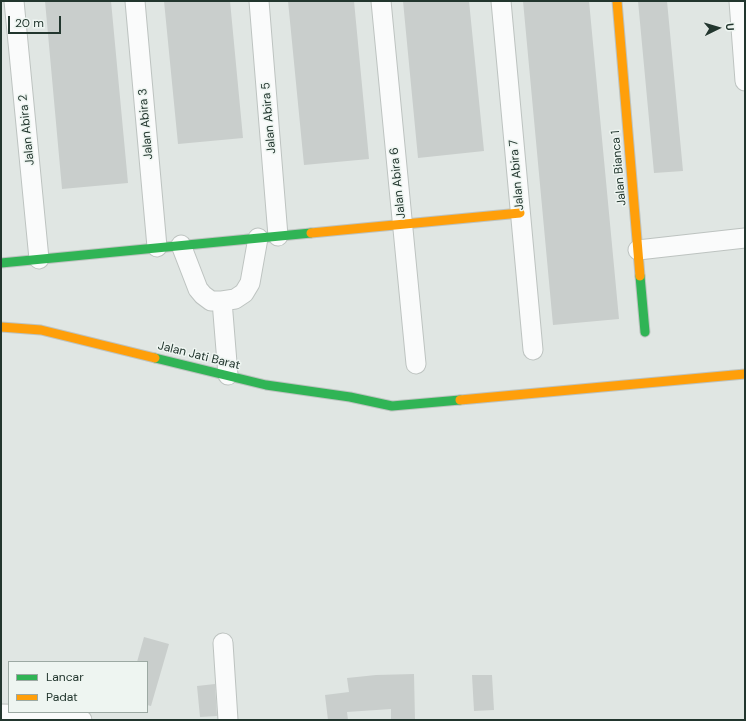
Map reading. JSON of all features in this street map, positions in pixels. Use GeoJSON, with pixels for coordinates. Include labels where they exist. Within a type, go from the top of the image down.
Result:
{"type":"FeatureCollection","features":[{"type":"Feature","properties":{"kind":"street","name":"Jalan Abira 2"},"geometry":{"type":"LineString","coordinates":[[14,1],[39,259]]}},
{"type":"Feature","properties":{"kind":"street","name":"Jalan Abira 3"},"geometry":{"type":"LineString","coordinates":[[135,1],[157,247]]}},
{"type":"Feature","properties":{"kind":"street","name":"Jalan Abira 5"},"geometry":{"type":"LineString","coordinates":[[259,1],[278,236]]}},
{"type":"Feature","properties":{"kind":"street","name":"Jalan Abira 6"},"geometry":{"type":"LineString","coordinates":[[381,1],[416,364]]}},
{"type":"Feature","properties":{"kind":"street","name":"Jalan Abira 7"},"geometry":{"type":"LineString","coordinates":[[501,1],[533,350]]}},
{"type":"Feature","properties":{"kind":"street","name":"Jalan Bianca 1"},"geometry":{"type":"LineString","coordinates":[[617,1],[645,332]]}},
{"type":"Feature","properties":{"kind":"street"},"geometry":{"type":"LineString","coordinates":[[739,1],[745,81]]}},
{"type":"Feature","properties":{"kind":"street"},"geometry":{"type":"LineString","coordinates":[[1,264],[157,247],[520,213]]}},
{"type":"Feature","properties":{"kind":"street"},"geometry":{"type":"LineString","coordinates":[[181,245],[198,290],[203,296],[212,301],[235,300],[244,293],[250,283],[258,238]]}},
{"type":"Feature","properties":{"kind":"street"},"geometry":{"type":"LineString","coordinates":[[638,250],[745,238]]}},
{"type":"Feature","properties":{"kind":"street"},"geometry":{"type":"LineString","coordinates":[[222,301],[228,375]]}},
{"type":"Feature","properties":{"kind":"street","name":"Jalan Jati Barat"},"geometry":{"type":"LineString","coordinates":[[1,327],[41,330],[266,385],[350,397],[392,406],[745,374]]}},
{"type":"Feature","properties":{"kind":"street"},"geometry":{"type":"LineString","coordinates":[[223,643],[228,720]]}},
{"type":"Feature","properties":{"kind":"street"},"geometry":{"type":"LineString","coordinates":[[1,714],[43,715],[82,720]]}},
{"type":"Feature","properties":{"kind":"building"},"geometry":{"type":"Polygon","coordinates":[[[45,1],[111,1],[128,183],[62,189],[45,1]]]}},
{"type":"Feature","properties":{"kind":"building"},"geometry":{"type":"Polygon","coordinates":[[[164,1],[230,1],[243,138],[178,144],[164,1]]]}},
{"type":"Feature","properties":{"kind":"building"},"geometry":{"type":"Polygon","coordinates":[[[288,1],[354,1],[369,159],[304,165],[288,1]]]}},
{"type":"Feature","properties":{"kind":"building"},"geometry":{"type":"Polygon","coordinates":[[[403,1],[469,1],[484,151],[418,158],[403,1]]]}},
{"type":"Feature","properties":{"kind":"building"},"geometry":{"type":"Polygon","coordinates":[[[523,1],[589,1],[619,319],[553,325],[523,1]]]}},
{"type":"Feature","properties":{"kind":"building"},"geometry":{"type":"Polygon","coordinates":[[[638,1],[667,1],[683,171],[654,173],[638,1]]]}},
{"type":"Feature","properties":{"kind":"building"},"geometry":{"type":"Polygon","coordinates":[[[144,637],[169,644],[151,706],[148,705],[148,661],[137,661],[144,637]]]}},
{"type":"Feature","properties":{"kind":"building"},"geometry":{"type":"Polygon","coordinates":[[[414,674],[415,720],[391,720],[391,709],[347,712],[348,720],[328,720],[325,695],[349,692],[347,678],[376,675],[414,674]]]}},
{"type":"Feature","properties":{"kind":"building"},"geometry":{"type":"Polygon","coordinates":[[[472,675],[492,675],[494,710],[474,711],[472,675]]]}},
{"type":"Feature","properties":{"kind":"building"},"geometry":{"type":"Polygon","coordinates":[[[215,684],[217,716],[200,717],[197,686],[215,684]]]}},
{"type":"Feature","properties":{"kind":"traffic: fast"},"geometry":{"type":"LineString","coordinates":[[1,263],[311,233]]}},
{"type":"Feature","properties":{"kind":"traffic: fast"},"geometry":{"type":"LineString","coordinates":[[640,276],[645,332]]}},
{"type":"Feature","properties":{"kind":"traffic: fast"},"geometry":{"type":"LineString","coordinates":[[155,358],[266,385],[350,397],[392,406],[460,400]]}},
{"type":"Feature","properties":{"kind":"traffic: slow"},"geometry":{"type":"LineString","coordinates":[[617,1],[640,276]]}},
{"type":"Feature","properties":{"kind":"traffic: slow"},"geometry":{"type":"LineString","coordinates":[[311,233],[520,213]]}},
{"type":"Feature","properties":{"kind":"traffic: slow"},"geometry":{"type":"LineString","coordinates":[[1,327],[41,330],[155,358]]}},
{"type":"Feature","properties":{"kind":"traffic: slow"},"geometry":{"type":"LineString","coordinates":[[460,400],[745,374]]}}]}
